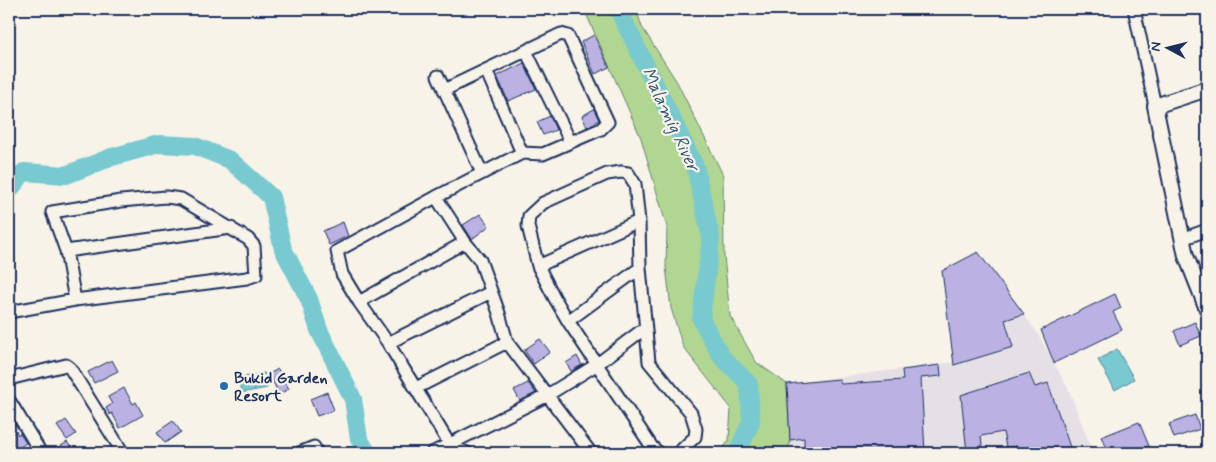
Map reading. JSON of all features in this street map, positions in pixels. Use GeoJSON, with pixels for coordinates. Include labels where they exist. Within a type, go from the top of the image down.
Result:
{"type":"FeatureCollection","features":[{"type":"Feature","properties":{"kind":"street"},"geometry":{"type":"LineString","coordinates":[[1134,9],[1186,256],[1207,310]]}},
{"type":"Feature","properties":{"kind":"street"},"geometry":{"type":"LineString","coordinates":[[444,90],[561,34],[568,36],[608,122],[601,129],[543,154],[522,153],[337,251],[342,274],[358,302],[388,343],[450,445],[467,453]]}},
{"type":"Feature","properties":{"kind":"street"},"geometry":{"type":"LineString","coordinates":[[526,51],[570,141]]}},
{"type":"Feature","properties":{"kind":"street"},"geometry":{"type":"LineString","coordinates":[[486,70],[522,153]]}},
{"type":"Feature","properties":{"kind":"street"},"geometry":{"type":"LineString","coordinates":[[438,76],[482,173]]}},
{"type":"Feature","properties":{"kind":"street"},"geometry":{"type":"LineString","coordinates":[[1155,106],[1207,89]]}},
{"type":"Feature","properties":{"kind":"street"},"geometry":{"type":"LineString","coordinates":[[659,453],[652,447],[568,321],[538,266],[528,226],[530,216],[543,203],[608,174],[621,172],[628,174],[635,184],[639,221],[644,328],[649,362],[691,413],[696,430],[695,437],[678,453]]}},
{"type":"Feature","properties":{"kind":"street"},"geometry":{"type":"LineString","coordinates":[[9,312],[75,300],[247,278],[256,275],[254,246],[248,239],[232,228],[181,199],[166,197],[121,201],[52,212],[66,251],[75,300]]}},
{"type":"Feature","properties":{"kind":"street"},"geometry":{"type":"LineString","coordinates":[[436,197],[465,242],[480,260],[507,342],[590,453]]}},
{"type":"Feature","properties":{"kind":"street"},"geometry":{"type":"LineString","coordinates":[[538,266],[639,221]]}},
{"type":"Feature","properties":{"kind":"street"},"geometry":{"type":"LineString","coordinates":[[66,251],[232,228]]}},
{"type":"Feature","properties":{"kind":"street"},"geometry":{"type":"LineString","coordinates":[[1182,239],[1207,230]]}},
{"type":"Feature","properties":{"kind":"street"},"geometry":{"type":"LineString","coordinates":[[358,302],[465,242]]}},
{"type":"Feature","properties":{"kind":"street"},"geometry":{"type":"LineString","coordinates":[[568,321],[640,268]]}},
{"type":"Feature","properties":{"kind":"street"},"geometry":{"type":"LineString","coordinates":[[388,343],[491,292]]}},
{"type":"Feature","properties":{"kind":"street"},"geometry":{"type":"LineString","coordinates":[[432,453],[546,396],[596,365],[644,328]]}},
{"type":"Feature","properties":{"kind":"street"},"geometry":{"type":"LineString","coordinates":[[416,388],[507,342]]}},
{"type":"Feature","properties":{"kind":"street"},"geometry":{"type":"LineString","coordinates":[[9,379],[66,366],[70,368],[123,453]]}},
{"type":"Feature","properties":{"kind":"street"},"geometry":{"type":"LineString","coordinates":[[9,400],[41,453]]}},
{"type":"Feature","properties":{"kind":"street"},"geometry":{"type":"LineString","coordinates":[[299,453],[314,447],[317,453]]}},
{"type":"Feature","properties":{"kind":"shaded area"},"geometry":{"type":"Polygon","coordinates":[[[978,252],[1036,331],[1069,390],[1093,453],[788,453],[790,440],[787,384],[954,362],[942,271],[978,252]]]}},
{"type":"Feature","properties":{"kind":"green space"},"geometry":{"type":"Polygon","coordinates":[[[584,9],[636,9],[642,27],[677,82],[723,175],[724,256],[730,316],[756,362],[787,384],[790,440],[788,453],[720,453],[729,440],[731,408],[683,347],[671,308],[666,267],[667,227],[641,138],[584,9]]]}},
{"type":"Feature","properties":{"kind":"water"},"geometry":{"type":"Polygon","coordinates":[[[1117,349],[1134,379],[1115,390],[1098,360],[1117,349]]]}},
{"type":"Feature","properties":{"kind":"water"},"geometry":{"type":"Polygon","coordinates":[[[265,373],[267,388],[241,393],[239,378],[265,373]]]}},
{"type":"Feature","properties":{"kind":"building"},"geometry":{"type":"Polygon","coordinates":[[[594,35],[609,67],[595,74],[581,42],[594,35]]]}},
{"type":"Feature","properties":{"kind":"building"},"geometry":{"type":"Polygon","coordinates":[[[524,63],[536,89],[508,101],[497,76],[524,63]]]}},
{"type":"Feature","properties":{"kind":"building"},"geometry":{"type":"Polygon","coordinates":[[[594,109],[599,120],[587,127],[582,116],[594,109]]]}},
{"type":"Feature","properties":{"kind":"building"},"geometry":{"type":"Polygon","coordinates":[[[550,116],[556,130],[543,135],[537,122],[550,116]]]}},
{"type":"Feature","properties":{"kind":"building"},"geometry":{"type":"Polygon","coordinates":[[[480,214],[489,226],[472,239],[463,225],[480,214]]]}},
{"type":"Feature","properties":{"kind":"building"},"geometry":{"type":"Polygon","coordinates":[[[343,222],[348,236],[329,245],[323,231],[343,222]]]}},
{"type":"Feature","properties":{"kind":"building"},"geometry":{"type":"Polygon","coordinates":[[[978,252],[1024,314],[1005,320],[1013,347],[954,365],[942,271],[978,252]]]}},
{"type":"Feature","properties":{"kind":"building"},"geometry":{"type":"Polygon","coordinates":[[[1115,294],[1121,308],[1113,312],[1122,330],[1054,363],[1041,330],[1115,294]]]}},
{"type":"Feature","properties":{"kind":"building"},"geometry":{"type":"Polygon","coordinates":[[[1195,322],[1201,336],[1180,345],[1174,331],[1195,322]]]}},
{"type":"Feature","properties":{"kind":"building"},"geometry":{"type":"Polygon","coordinates":[[[540,339],[550,352],[534,364],[524,350],[540,339]]]}},
{"type":"Feature","properties":{"kind":"building"},"geometry":{"type":"Polygon","coordinates":[[[577,356],[582,365],[571,371],[566,363],[577,356]]]}},
{"type":"Feature","properties":{"kind":"building"},"geometry":{"type":"Polygon","coordinates":[[[112,360],[118,371],[94,383],[88,372],[112,360]]]}},
{"type":"Feature","properties":{"kind":"building"},"geometry":{"type":"Polygon","coordinates":[[[940,365],[941,376],[921,378],[925,453],[804,453],[804,438],[790,440],[787,384],[839,379],[841,384],[903,380],[902,370],[940,365]]]}},
{"type":"Feature","properties":{"kind":"building"},"geometry":{"type":"Polygon","coordinates":[[[278,369],[289,389],[279,394],[269,374],[278,369]]]}},
{"type":"Feature","properties":{"kind":"building"},"geometry":{"type":"Polygon","coordinates":[[[1029,373],[1035,387],[1048,383],[1072,453],[1018,453],[1017,446],[1006,447],[1003,432],[981,436],[983,453],[967,453],[961,395],[1029,373]]]}},
{"type":"Feature","properties":{"kind":"building"},"geometry":{"type":"Polygon","coordinates":[[[528,383],[536,393],[520,401],[514,390],[528,383]]]}},
{"type":"Feature","properties":{"kind":"building"},"geometry":{"type":"Polygon","coordinates":[[[124,388],[133,404],[136,402],[143,415],[120,428],[112,413],[110,415],[106,408],[112,404],[108,397],[124,388]]]}},
{"type":"Feature","properties":{"kind":"building"},"geometry":{"type":"Polygon","coordinates":[[[327,392],[334,410],[317,416],[310,399],[327,392]]]}},
{"type":"Feature","properties":{"kind":"building"},"geometry":{"type":"Polygon","coordinates":[[[1195,415],[1200,429],[1174,438],[1169,424],[1195,415]]]}},
{"type":"Feature","properties":{"kind":"building"},"geometry":{"type":"Polygon","coordinates":[[[66,420],[76,434],[67,440],[57,426],[66,420]]]}},
{"type":"Feature","properties":{"kind":"building"},"geometry":{"type":"Polygon","coordinates":[[[173,421],[181,432],[165,443],[157,432],[173,421]]]}},
{"type":"Feature","properties":{"kind":"building"},"geometry":{"type":"Polygon","coordinates":[[[1139,422],[1149,446],[1125,453],[1110,453],[1101,437],[1139,422]]]}},
{"type":"Feature","properties":{"kind":"building"},"geometry":{"type":"Polygon","coordinates":[[[16,431],[18,435],[20,433],[26,443],[12,453],[9,448],[9,436],[16,431]]]}},
{"type":"Feature","properties":{"kind":"building"},"geometry":{"type":"Polygon","coordinates":[[[67,442],[75,453],[51,453],[67,442]]]}},
{"type":"Feature","properties":{"kind":"waterway","name":"Malamig River"},"geometry":{"type":"LineString","coordinates":[[618,9],[695,166],[711,238],[701,319],[721,356],[749,384],[751,422],[737,453]]}},
{"type":"Feature","properties":{"kind":"waterway"},"geometry":{"type":"LineString","coordinates":[[9,191],[24,172],[66,175],[112,157],[159,144],[195,146],[230,160],[271,197],[283,249],[309,299],[319,330],[353,399],[359,439],[368,453]]}},
{"type":"Feature","properties":{"kind":"place","name":"Bukid Garden Resort"},"geometry":{"type":"Point","coordinates":[224,386]}}]}
